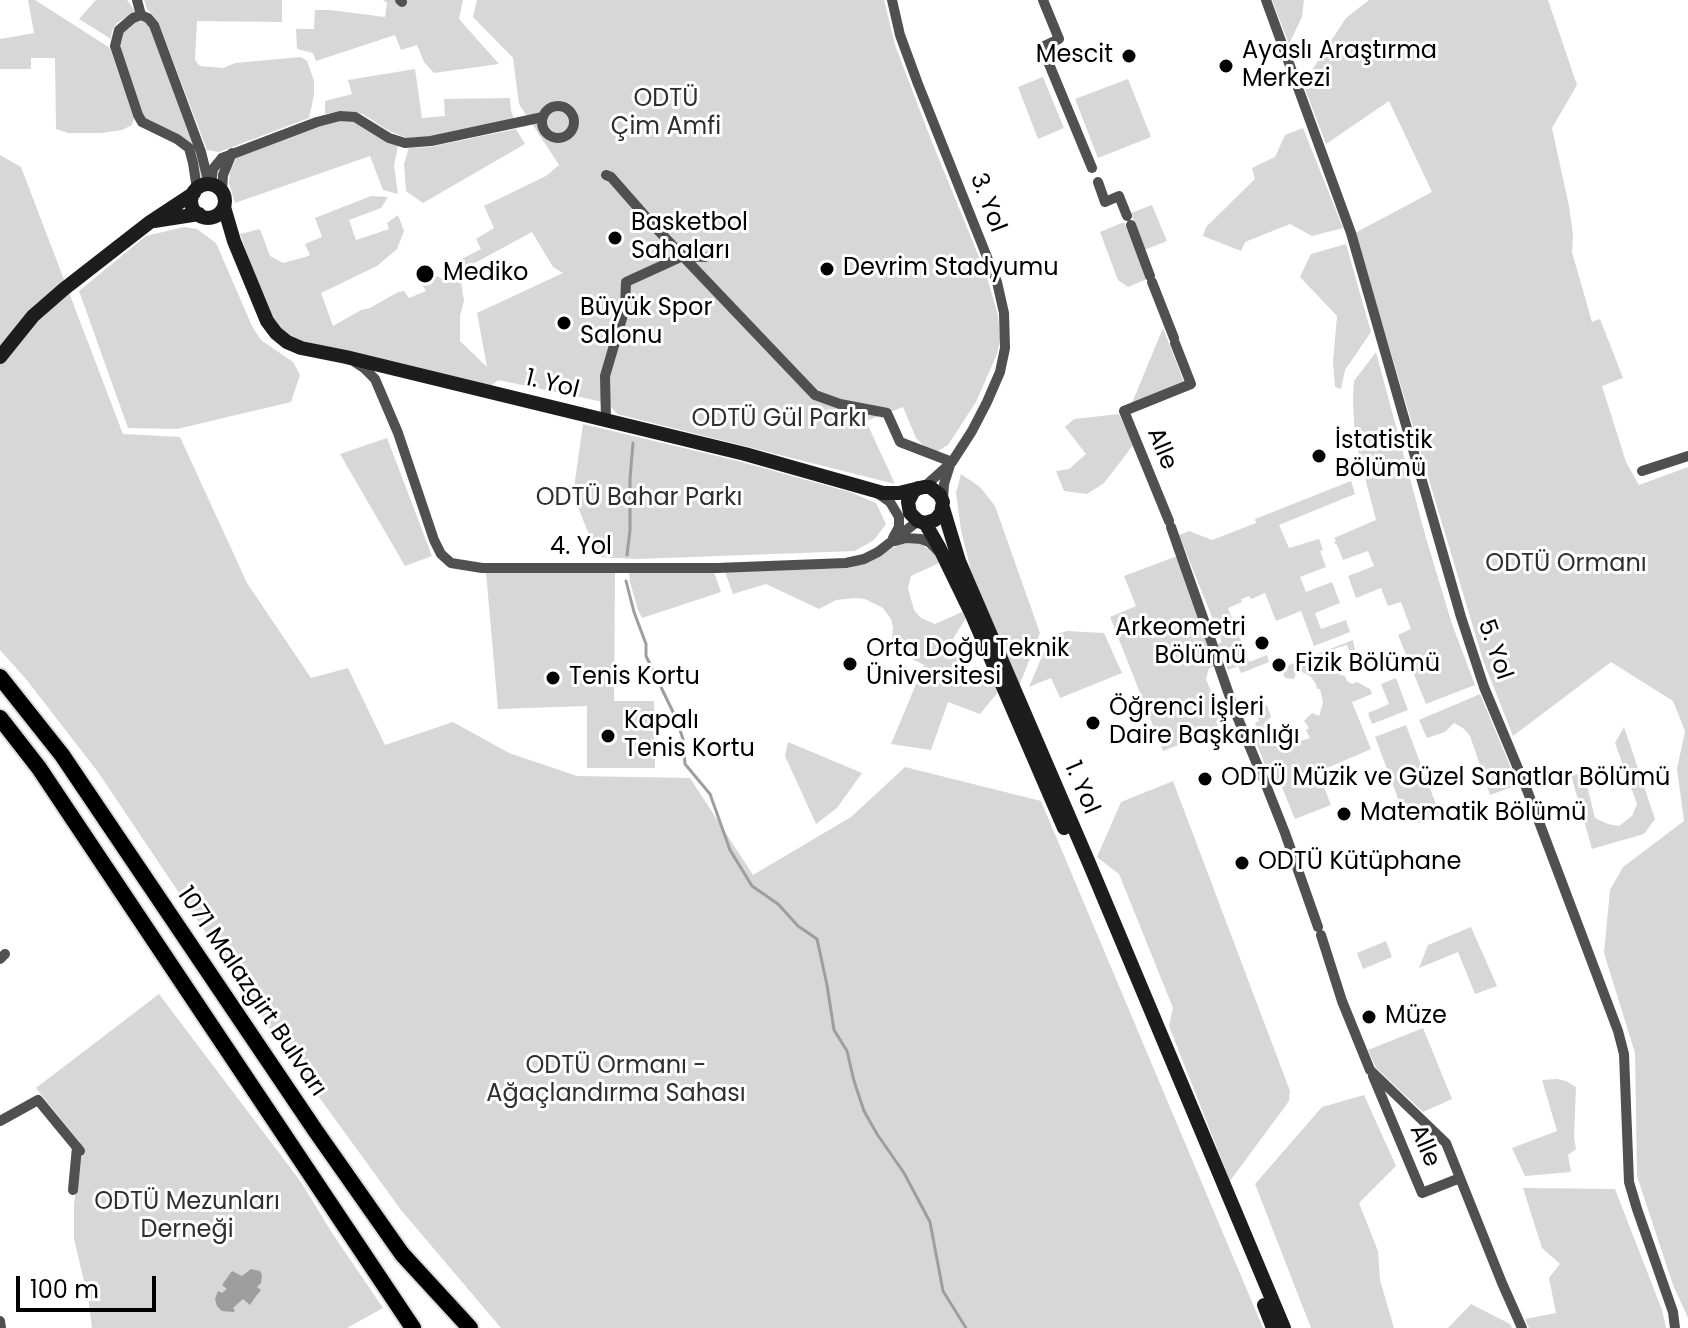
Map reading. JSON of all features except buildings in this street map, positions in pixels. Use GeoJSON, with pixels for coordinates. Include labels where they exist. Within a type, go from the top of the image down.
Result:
{"type":"FeatureCollection","features":[{"type":"Feature","properties":{"kind":"main road"},"geometry":{"type":"LineString","coordinates":[[150,222],[221,212],[224,196],[207,188]]}},
{"type":"Feature","properties":{"kind":"main road"},"geometry":{"type":"LineString","coordinates":[[207,188],[192,202],[195,211],[234,241]]}},
{"type":"Feature","properties":{"kind":"main road"},"geometry":{"type":"LineString","coordinates":[[0,357],[33,316],[150,222],[207,188]]}},
{"type":"Feature","properties":{"kind":"main road","name":"1. Yol"},"geometry":{"type":"LineString","coordinates":[[224,207],[234,241],[267,321],[287,342],[301,348],[745,454],[872,490],[891,493],[921,488]]}},
{"type":"Feature","properties":{"kind":"main road"},"geometry":{"type":"LineString","coordinates":[[921,488],[935,490],[943,505],[935,520],[922,522],[908,508],[910,496],[921,488]]}},
{"type":"Feature","properties":{"kind":"main road","name":"1. Yol"},"geometry":{"type":"LineString","coordinates":[[943,505],[959,561],[1019,712],[1226,1201],[1284,1328]]}},
{"type":"Feature","properties":{"kind":"main road","name":"1. Yol"},"geometry":{"type":"LineString","coordinates":[[922,522],[943,555],[1019,712]]}},
{"type":"Feature","properties":{"kind":"main road","name":"1071 Malazgirt Bulvarı"},"geometry":{"type":"LineString","coordinates":[[0,677],[62,755],[402,1254],[470,1328]]}},
{"type":"Feature","properties":{"kind":"main road"},"geometry":{"type":"LineString","coordinates":[[0,718],[39,768],[413,1328]]}},
{"type":"Feature","properties":{"kind":"main road","name":"1. Yol"},"geometry":{"type":"LineString","coordinates":[[1226,1201],[1273,1328]]}},
{"type":"Feature","properties":{"kind":"street"},"geometry":{"type":"LineString","coordinates":[[137,0],[141,15]]}},
{"type":"Feature","properties":{"kind":"street","name":"3. Yol"},"geometry":{"type":"LineString","coordinates":[[892,0],[900,35],[997,282],[1004,313],[1005,348],[1000,372],[972,431],[952,463],[944,484],[943,505]]}},
{"type":"Feature","properties":{"kind":"street"},"geometry":{"type":"LineString","coordinates":[[1043,0],[1059,39],[1042,47],[1092,168]]}},
{"type":"Feature","properties":{"kind":"street","name":"5. Yol"},"geometry":{"type":"LineString","coordinates":[[1266,0],[1360,261],[1461,617],[1484,687],[1527,790],[1618,1031],[1624,1054],[1629,1182],[1673,1312],[1675,1328]]}},
{"type":"Feature","properties":{"kind":"street"},"geometry":{"type":"LineString","coordinates":[[141,15],[154,25],[201,152],[207,188],[193,163],[189,148],[142,122],[138,115],[115,46],[119,30],[133,18],[141,15]]}},
{"type":"Feature","properties":{"kind":"street"},"geometry":{"type":"LineString","coordinates":[[207,188],[223,175],[232,153],[340,116],[355,117],[389,138],[405,143],[431,141],[543,117]]}},
{"type":"Feature","properties":{"kind":"street"},"geometry":{"type":"LineString","coordinates":[[606,175],[815,395],[840,404],[887,413],[900,442],[952,463]]}},
{"type":"Feature","properties":{"kind":"street","name":"Alle"},"geometry":{"type":"LineString","coordinates":[[1098,182],[1105,202],[1119,196],[1191,384],[1124,411],[1170,524],[1234,709],[1285,833],[1342,1001],[1422,1193],[1460,1178]]}},
{"type":"Feature","properties":{"kind":"street"},"geometry":{"type":"LineString","coordinates":[[606,421],[605,376],[625,308],[626,282],[683,256],[705,257]]}},
{"type":"Feature","properties":{"kind":"street","name":"4. Yol"},"geometry":{"type":"LineString","coordinates":[[346,357],[375,379],[411,469],[434,540],[441,554],[451,563],[482,568],[717,568],[843,563],[864,559],[878,552],[922,522]]}},
{"type":"Feature","properties":{"kind":"street"},"geometry":{"type":"LineString","coordinates":[[381,394],[381,383],[392,369]]}},
{"type":"Feature","properties":{"kind":"street"},"geometry":{"type":"LineString","coordinates":[[1642,471],[1688,456]]}},
{"type":"Feature","properties":{"kind":"street","name":"3. Yol"},"geometry":{"type":"LineString","coordinates":[[921,488],[952,463]]}},
{"type":"Feature","properties":{"kind":"street"},"geometry":{"type":"LineString","coordinates":[[872,490],[890,502],[899,517],[899,527],[889,542]]}},
{"type":"Feature","properties":{"kind":"street","name":"4. Yol"},"geometry":{"type":"LineString","coordinates":[[889,542],[921,539],[943,555]]}},
{"type":"Feature","properties":{"kind":"street","name":"Alle"},"geometry":{"type":"LineString","coordinates":[[1371,1073],[1446,1143],[1522,1328]]}},
{"type":"Feature","properties":{"kind":"street"},"geometry":{"type":"LineString","coordinates":[[0,1121],[38,1100],[79,1149],[73,1190]]}},
{"type":"Feature","properties":{"kind":"street","name":"5. Yol"},"geometry":{"type":"LineString","coordinates":[[1673,1312],[1684,1328]]}},
{"type":"Feature","properties":{"kind":"street"},"geometry":{"type":"LineString","coordinates":[[0,1321],[1,1328]]}},
{"type":"Feature","properties":{"kind":"green space"},"geometry":{"type":"Polygon","coordinates":[[[28,0],[35,0],[110,48],[134,119],[132,125],[102,133],[68,133],[56,129],[55,58],[31,58],[31,69],[0,69],[0,39],[34,33],[28,0]]]}},
{"type":"Feature","properties":{"kind":"green space"},"geometry":{"type":"Polygon","coordinates":[[[96,0],[127,0],[135,11],[116,24],[111,39],[79,19],[96,0]]]}},
{"type":"Feature","properties":{"kind":"green space"},"geometry":{"type":"Polygon","coordinates":[[[144,0],[282,0],[282,22],[197,21],[195,60],[200,66],[223,68],[235,63],[301,57],[307,61],[314,81],[309,118],[219,152],[207,150],[158,21],[147,9],[144,0]]]}},
{"type":"Feature","properties":{"kind":"green space"},"geometry":{"type":"Polygon","coordinates":[[[383,0],[463,0],[459,19],[499,64],[434,73],[424,62],[417,45],[401,50],[395,35],[316,61],[313,53],[297,49],[296,29],[314,29],[315,10],[385,17],[387,3],[383,0]]]}},
{"type":"Feature","properties":{"kind":"green space"},"geometry":{"type":"Polygon","coordinates":[[[477,0],[884,0],[895,45],[986,274],[998,315],[1000,340],[997,354],[976,402],[948,445],[938,451],[927,449],[916,438],[903,407],[866,421],[895,484],[617,414],[608,403],[498,380],[489,388],[285,337],[275,325],[264,301],[240,234],[260,229],[270,256],[283,263],[305,257],[310,255],[305,244],[322,237],[315,218],[371,196],[388,197],[381,208],[349,220],[356,240],[389,229],[387,223],[398,215],[404,231],[397,249],[377,266],[321,293],[333,326],[398,292],[404,291],[409,298],[426,291],[421,282],[434,275],[443,279],[447,269],[461,282],[464,301],[460,316],[460,341],[487,367],[477,313],[563,273],[553,267],[532,232],[462,270],[458,261],[481,249],[476,239],[494,228],[484,206],[546,176],[559,165],[519,104],[513,58],[473,17],[477,0]]]}},
{"type":"Feature","properties":{"kind":"green space"},"geometry":{"type":"Polygon","coordinates":[[[1272,0],[1304,0],[1302,17],[1289,44],[1272,0]]]}},
{"type":"Feature","properties":{"kind":"green space","name":"ODTÜ Ormanı"},"geometry":{"type":"Polygon","coordinates":[[[1369,0],[1548,0],[1577,85],[1552,128],[1569,206],[1572,252],[1592,322],[1600,319],[1623,378],[1602,386],[1626,462],[1639,485],[1688,467],[1688,1318],[1673,1285],[1637,1176],[1635,1053],[1604,953],[1610,890],[1623,867],[1684,821],[1677,769],[1685,731],[1673,701],[1611,662],[1513,736],[1483,660],[1355,233],[1432,192],[1389,101],[1326,144],[1303,84],[1346,18],[1369,0]]]}},
{"type":"Feature","properties":{"kind":"green space"},"geometry":{"type":"Polygon","coordinates":[[[148,18],[209,184],[200,186],[189,148],[142,122],[117,35],[125,24],[148,18]]]}},
{"type":"Feature","properties":{"kind":"green space"},"geometry":{"type":"Polygon","coordinates":[[[415,69],[422,118],[445,116],[444,99],[510,98],[514,119],[435,136],[407,138],[389,131],[363,114],[342,111],[325,114],[325,101],[352,94],[348,80],[415,69]]]}},
{"type":"Feature","properties":{"kind":"green space"},"geometry":{"type":"Polygon","coordinates":[[[1043,77],[1064,128],[1038,139],[1018,87],[1043,77]]]}},
{"type":"Feature","properties":{"kind":"green space"},"geometry":{"type":"Polygon","coordinates":[[[1128,79],[1151,137],[1098,158],[1075,99],[1128,79]]]}},
{"type":"Feature","properties":{"kind":"green space"},"geometry":{"type":"Polygon","coordinates":[[[352,121],[398,146],[394,165],[398,194],[383,190],[370,156],[235,203],[229,183],[237,156],[326,123],[352,121]]]}},
{"type":"Feature","properties":{"kind":"green space"},"geometry":{"type":"Polygon","coordinates":[[[1303,128],[1343,228],[1312,236],[1290,224],[1245,242],[1241,251],[1203,236],[1206,227],[1255,179],[1252,168],[1275,157],[1285,135],[1303,128]]]}},
{"type":"Feature","properties":{"kind":"green space"},"geometry":{"type":"Polygon","coordinates":[[[516,129],[525,144],[423,203],[406,191],[404,164],[409,148],[430,147],[516,129]]]}},
{"type":"Feature","properties":{"kind":"green space","name":"ODTÜ Ormanı - Ağaçlandırma Sahası"},"geometry":{"type":"Polygon","coordinates":[[[0,155],[21,167],[123,434],[180,437],[247,583],[311,678],[348,668],[385,745],[453,722],[509,753],[577,776],[690,778],[753,875],[851,817],[905,767],[1041,801],[1263,1328],[501,1328],[401,1210],[279,1042],[98,772],[0,650],[0,155]]]}},
{"type":"Feature","properties":{"kind":"green space"},"geometry":{"type":"Polygon","coordinates":[[[1152,205],[1167,241],[1144,250],[1131,213],[1152,205]]]}},
{"type":"Feature","properties":{"kind":"green space"},"geometry":{"type":"Polygon","coordinates":[[[1124,222],[1147,279],[1128,287],[1118,280],[1100,232],[1124,222]]]}},
{"type":"Feature","properties":{"kind":"green space"},"geometry":{"type":"Polygon","coordinates":[[[184,227],[197,229],[216,243],[252,326],[261,340],[293,362],[300,375],[291,402],[177,429],[128,428],[79,291],[146,236],[184,227]]]}},
{"type":"Feature","properties":{"kind":"green space"},"geometry":{"type":"Polygon","coordinates":[[[1346,244],[1371,332],[1345,370],[1341,389],[1335,387],[1333,362],[1337,316],[1300,277],[1311,254],[1346,244]]]}},
{"type":"Feature","properties":{"kind":"green space"},"geometry":{"type":"Polygon","coordinates":[[[1163,328],[1184,382],[1132,403],[1163,328]]]}},
{"type":"Feature","properties":{"kind":"green space","name":"ODTÜ Ormanı"},"geometry":{"type":"Polygon","coordinates":[[[1376,352],[1426,538],[1452,624],[1475,685],[1426,704],[1398,635],[1411,629],[1401,602],[1388,606],[1381,588],[1356,598],[1348,576],[1374,566],[1368,551],[1343,560],[1334,543],[1334,538],[1376,520],[1355,439],[1353,400],[1354,381],[1376,352]]]}},
{"type":"Feature","properties":{"kind":"green space"},"geometry":{"type":"Polygon","coordinates":[[[1119,414],[1133,445],[1104,483],[1087,494],[1064,491],[1056,471],[1069,469],[1086,454],[1065,427],[1074,419],[1119,414]]]}},
{"type":"Feature","properties":{"kind":"green space","name":"ODTÜ Bahar Parkı"},"geometry":{"type":"Polygon","coordinates":[[[583,424],[850,492],[876,503],[886,524],[874,540],[855,551],[637,559],[598,557],[573,495],[583,424]]]}},
{"type":"Feature","properties":{"kind":"green space"},"geometry":{"type":"Polygon","coordinates":[[[387,438],[432,556],[405,566],[340,454],[387,438]]]}},
{"type":"Feature","properties":{"kind":"green space"},"geometry":{"type":"Polygon","coordinates":[[[961,474],[980,487],[995,506],[1040,633],[1019,686],[971,571],[956,493],[961,474]]]}},
{"type":"Feature","properties":{"kind":"green space"},"geometry":{"type":"Polygon","coordinates":[[[1351,481],[1355,494],[1279,525],[1289,548],[1319,539],[1326,567],[1300,577],[1306,592],[1332,582],[1340,603],[1315,613],[1321,629],[1346,620],[1350,632],[1314,646],[1301,611],[1276,621],[1265,593],[1251,599],[1249,596],[1228,608],[1249,662],[1267,655],[1269,662],[1241,673],[1238,666],[1228,670],[1218,644],[1222,642],[1179,535],[1189,531],[1212,540],[1256,523],[1255,519],[1351,481]]]}},
{"type":"Feature","properties":{"kind":"green space"},"geometry":{"type":"Polygon","coordinates":[[[901,543],[921,544],[936,555],[939,563],[911,576],[908,588],[914,610],[921,618],[935,624],[962,612],[966,618],[953,639],[966,672],[990,675],[998,692],[980,714],[948,702],[931,750],[891,744],[924,665],[891,648],[893,628],[883,608],[856,598],[836,600],[819,609],[766,584],[733,594],[725,572],[849,568],[871,561],[901,543]]]}},
{"type":"Feature","properties":{"kind":"green space"},"geometry":{"type":"Polygon","coordinates":[[[1177,556],[1215,666],[1209,668],[1206,679],[1222,719],[1216,721],[1219,729],[1163,751],[1110,617],[1136,606],[1124,576],[1177,556]]]}},
{"type":"Feature","properties":{"kind":"green space"},"geometry":{"type":"Polygon","coordinates":[[[486,572],[615,572],[614,701],[654,701],[655,768],[587,768],[587,706],[498,709],[486,572]]]}},
{"type":"Feature","properties":{"kind":"green space"},"geometry":{"type":"Polygon","coordinates":[[[629,572],[714,572],[721,592],[642,618],[629,572]]]}},
{"type":"Feature","properties":{"kind":"green space"},"geometry":{"type":"Polygon","coordinates":[[[1067,631],[1104,633],[1122,673],[1060,698],[1051,678],[1029,687],[1050,637],[1067,631]]]}},
{"type":"Feature","properties":{"kind":"green space"},"geometry":{"type":"Polygon","coordinates":[[[1353,640],[1355,651],[1350,653],[1347,645],[1334,649],[1332,653],[1339,663],[1340,675],[1352,684],[1357,682],[1370,689],[1372,694],[1352,702],[1371,749],[1318,772],[1331,805],[1295,819],[1281,785],[1277,786],[1269,764],[1265,765],[1252,731],[1257,730],[1255,723],[1259,721],[1256,713],[1267,705],[1271,717],[1261,732],[1275,740],[1276,737],[1278,741],[1293,742],[1295,737],[1297,742],[1310,738],[1304,721],[1312,713],[1319,716],[1323,703],[1320,689],[1310,676],[1302,672],[1296,673],[1294,679],[1285,678],[1281,668],[1353,640]]]}},
{"type":"Feature","properties":{"kind":"green space"},"geometry":{"type":"Polygon","coordinates":[[[1396,678],[1408,710],[1372,724],[1368,713],[1389,704],[1381,684],[1396,678]]]}},
{"type":"Feature","properties":{"kind":"green space"},"geometry":{"type":"Polygon","coordinates":[[[1480,694],[1518,785],[1490,795],[1470,736],[1463,728],[1454,723],[1445,732],[1427,738],[1419,720],[1480,694]]]}},
{"type":"Feature","properties":{"kind":"green space"},"geometry":{"type":"Polygon","coordinates":[[[1406,725],[1440,815],[1420,823],[1405,817],[1375,737],[1406,725]]]}},
{"type":"Feature","properties":{"kind":"green space"},"geometry":{"type":"Polygon","coordinates":[[[1624,727],[1655,819],[1644,834],[1592,849],[1571,775],[1584,773],[1595,818],[1619,826],[1632,816],[1637,804],[1615,743],[1624,727]]]}},
{"type":"Feature","properties":{"kind":"green space"},"geometry":{"type":"Polygon","coordinates":[[[788,742],[862,773],[837,808],[816,824],[785,756],[788,742]]]}},
{"type":"Feature","properties":{"kind":"green space"},"geometry":{"type":"Polygon","coordinates":[[[1173,781],[1290,1091],[1289,1101],[1230,1181],[1169,1026],[1173,1008],[1119,874],[1097,857],[1121,802],[1173,781]]]}},
{"type":"Feature","properties":{"kind":"green space"},"geometry":{"type":"Polygon","coordinates":[[[1471,927],[1497,986],[1475,994],[1458,952],[1419,968],[1428,945],[1471,927]]]}},
{"type":"Feature","properties":{"kind":"green space"},"geometry":{"type":"Polygon","coordinates":[[[1386,941],[1392,957],[1363,969],[1357,953],[1386,941]]]}},
{"type":"Feature","properties":{"kind":"green space","name":"ODTÜ Mezunları Derneği"},"geometry":{"type":"Polygon","coordinates":[[[159,994],[301,1182],[383,1308],[347,1328],[92,1328],[74,1239],[74,1205],[81,1144],[36,1088],[159,994]]]}},
{"type":"Feature","properties":{"kind":"green space"},"geometry":{"type":"Polygon","coordinates":[[[1423,1028],[1452,1099],[1423,1112],[1376,1068],[1368,1050],[1423,1028]]]}},
{"type":"Feature","properties":{"kind":"green space"},"geometry":{"type":"Polygon","coordinates":[[[1557,1079],[1576,1087],[1576,1149],[1568,1155],[1571,1172],[1525,1176],[1512,1148],[1557,1131],[1542,1080],[1557,1079]]]}},
{"type":"Feature","properties":{"kind":"green space"},"geometry":{"type":"Polygon","coordinates":[[[1364,1095],[1396,1166],[1359,1203],[1378,1251],[1380,1280],[1394,1328],[1311,1328],[1255,1184],[1322,1107],[1364,1095]]]}},
{"type":"Feature","properties":{"kind":"green space"},"geometry":{"type":"Polygon","coordinates":[[[1523,1188],[1615,1189],[1662,1310],[1666,1328],[1529,1328],[1525,1319],[1556,1313],[1549,1278],[1560,1264],[1542,1248],[1523,1188]]]}},
{"type":"Feature","properties":{"kind":"green space"},"geometry":{"type":"Polygon","coordinates":[[[1471,1304],[1510,1324],[1512,1328],[1448,1328],[1471,1304]]]}},
{"type":"Feature","properties":{"kind":"shaded area"},"geometry":{"type":"Polygon","coordinates":[[[251,1269],[260,1271],[262,1275],[257,1287],[261,1290],[250,1305],[243,1299],[233,1308],[235,1311],[222,1311],[215,1299],[218,1291],[222,1293],[227,1289],[222,1285],[232,1271],[242,1276],[251,1269]]]}},
{"type":"Feature","properties":{"kind":"waterway"},"geometry":{"type":"LineString","coordinates":[[627,555],[633,443]]}},
{"type":"Feature","properties":{"kind":"waterway"},"geometry":{"type":"LineString","coordinates":[[626,581],[646,644],[646,656],[673,712]]}},
{"type":"Feature","properties":{"kind":"waterway"},"geometry":{"type":"LineString","coordinates":[[679,727],[685,764],[710,794],[730,850],[752,886],[778,904],[798,926],[817,939],[834,1030],[847,1051],[864,1111],[904,1173],[930,1222],[943,1291],[966,1328]]}},
{"type":"Feature","properties":{"kind":"place","name":"Mescit"},"geometry":{"type":"Point","coordinates":[1129,56]}},
{"type":"Feature","properties":{"kind":"place","name":"Ayaslı Araştırma Merkezi"},"geometry":{"type":"Point","coordinates":[1226,66]}},
{"type":"Feature","properties":{"kind":"place","name":"Basketbol Sahaları"},"geometry":{"type":"Point","coordinates":[615,238]}},
{"type":"Feature","properties":{"kind":"place","name":"Devrim Stadyumu"},"geometry":{"type":"Point","coordinates":[827,269]}},
{"type":"Feature","properties":{"kind":"place","name":"Mediko"},"geometry":{"type":"Point","coordinates":[425,274]}},
{"type":"Feature","properties":{"kind":"place","name":"Büyük Spor Salonu"},"geometry":{"type":"Point","coordinates":[564,323]}},
{"type":"Feature","properties":{"kind":"place","name":"İstatistik Bölümü"},"geometry":{"type":"Point","coordinates":[1319,456]}},
{"type":"Feature","properties":{"kind":"place","name":"Arkeometri Bölümü"},"geometry":{"type":"Point","coordinates":[1262,643]}},
{"type":"Feature","properties":{"kind":"place","name":"Orta Doğu Teknik Üniversitesi"},"geometry":{"type":"Point","coordinates":[850,664]}},
{"type":"Feature","properties":{"kind":"place","name":"Fizik Bölümü"},"geometry":{"type":"Point","coordinates":[1279,665]}},
{"type":"Feature","properties":{"kind":"place","name":"Tenis Kortu"},"geometry":{"type":"Point","coordinates":[553,678]}},
{"type":"Feature","properties":{"kind":"place","name":"Öğrenci İşleri Daire Başkanlığı"},"geometry":{"type":"Point","coordinates":[1093,723]}},
{"type":"Feature","properties":{"kind":"place","name":"Kapalı Tenis Kortu"},"geometry":{"type":"Point","coordinates":[608,736]}},
{"type":"Feature","properties":{"kind":"place","name":"ODTÜ Müzik ve Güzel Sanatlar Bölümü"},"geometry":{"type":"Point","coordinates":[1205,779]}},
{"type":"Feature","properties":{"kind":"place","name":"Matematik Bölümü"},"geometry":{"type":"Point","coordinates":[1344,814]}},
{"type":"Feature","properties":{"kind":"place","name":"ODTÜ Kütüphane"},"geometry":{"type":"Point","coordinates":[1242,863]}},
{"type":"Feature","properties":{"kind":"place","name":"Müze"},"geometry":{"type":"Point","coordinates":[1369,1017]}},
{"type":"Feature","properties":{"kind":"park label","name":"ODTÜ Çim Amfi"},"geometry":{"type":"Point","coordinates":[666,114]}},
{"type":"Feature","properties":{"kind":"park label","name":"ODTÜ Gül Parkı"},"geometry":{"type":"Point","coordinates":[779,420]}}]}
